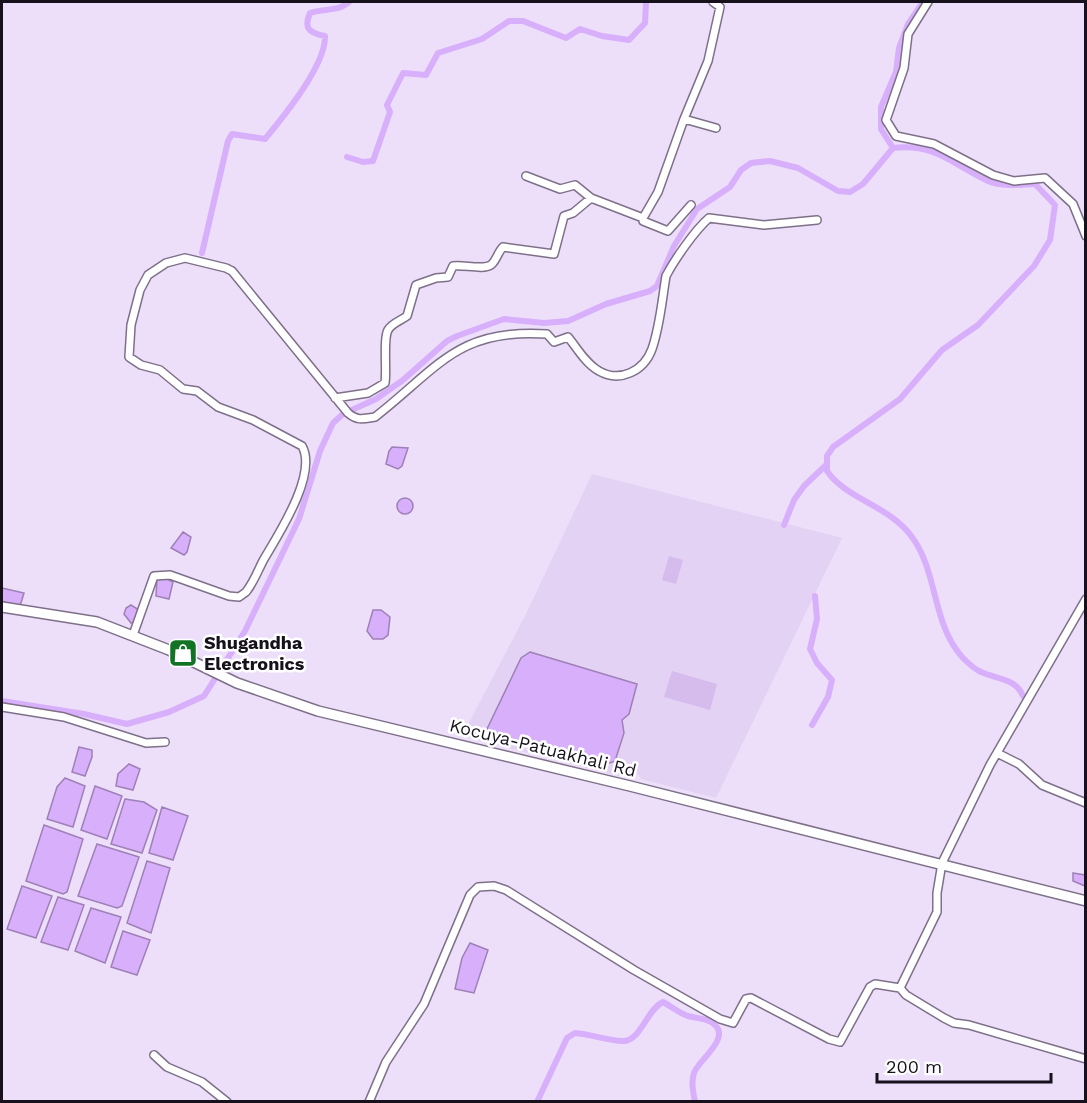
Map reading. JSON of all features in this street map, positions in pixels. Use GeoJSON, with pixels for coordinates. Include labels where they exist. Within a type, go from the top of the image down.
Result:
{"type":"FeatureCollection","features":[{"type":"Feature","properties":{"kind":"main road","name":"Kocuya-Patuakhali Rd"},"geometry":{"type":"LineString","coordinates":[[2,607],[97,622],[133,635],[273,698],[318,711],[942,863],[1086,901]]}},
{"type":"Feature","properties":{"kind":"street"},"geometry":{"type":"LineString","coordinates":[[644,218],[658,192],[708,61],[720,7],[713,2]]}},
{"type":"Feature","properties":{"kind":"street"},"geometry":{"type":"LineString","coordinates":[[928,2],[908,34],[904,68],[886,120],[890,130],[896,136],[934,144],[993,175],[1014,181],[1046,178],[1073,204],[1086,236]]}},
{"type":"Feature","properties":{"kind":"street"},"geometry":{"type":"LineString","coordinates":[[684,119],[716,128]]}},
{"type":"Feature","properties":{"kind":"street"},"geometry":{"type":"LineString","coordinates":[[526,176],[560,189],[574,185],[591,198],[644,218],[643,221],[668,231],[691,205]]}},
{"type":"Feature","properties":{"kind":"street"},"geometry":{"type":"LineString","coordinates":[[338,401],[368,393],[385,383],[386,336],[393,324],[407,316],[416,285],[436,278],[448,277],[453,266],[491,265],[503,247],[552,255],[558,247],[564,216],[573,213],[591,198]]}},
{"type":"Feature","properties":{"kind":"street"},"geometry":{"type":"LineString","coordinates":[[133,635],[154,576],[170,575],[229,596],[239,597],[246,592],[287,521],[301,486],[305,454],[302,446],[288,438],[218,407],[197,391],[183,389],[160,370],[141,365],[129,357],[131,325],[140,290],[148,275],[166,263],[185,258],[232,271],[355,419],[375,417],[453,352],[484,337],[518,332],[547,334],[554,342],[568,337],[598,370],[611,375],[627,374],[641,367],[651,350],[666,276],[683,252],[695,229],[709,218],[764,225],[817,220]]}},
{"type":"Feature","properties":{"kind":"street"},"geometry":{"type":"LineString","coordinates":[[900,988],[938,912],[937,893],[942,863],[997,753],[1086,599]]}},
{"type":"Feature","properties":{"kind":"street"},"geometry":{"type":"LineString","coordinates":[[2,707],[64,717],[146,743],[165,742]]}},
{"type":"Feature","properties":{"kind":"street"},"geometry":{"type":"LineString","coordinates":[[997,753],[1018,764],[1042,785],[1086,803]]}},
{"type":"Feature","properties":{"kind":"street"},"geometry":{"type":"LineString","coordinates":[[369,1101],[386,1062],[424,1004],[470,895],[478,887],[494,886],[506,890],[634,970],[720,1019],[733,1023],[746,999],[751,998],[829,1039],[840,1042],[870,987],[875,984],[900,988],[906,995],[954,1023],[969,1024],[1086,1059]]}},
{"type":"Feature","properties":{"kind":"street"},"geometry":{"type":"LineString","coordinates":[[154,1055],[167,1067],[201,1082],[227,1101]]}},
{"type":"Feature","properties":{"kind":"shaded area"},"geometry":{"type":"Polygon","coordinates":[[[392,447],[408,448],[402,466],[398,469],[386,464],[392,447]]]}},
{"type":"Feature","properties":{"kind":"shaded area"},"geometry":{"type":"Polygon","coordinates":[[[592,474],[842,538],[716,798],[641,779],[637,773],[624,770],[619,776],[462,736],[526,614],[592,474]]]}},
{"type":"Feature","properties":{"kind":"shaded area"},"geometry":{"type":"Polygon","coordinates":[[[405,498],[413,506],[405,514],[397,506],[405,498]]]}},
{"type":"Feature","properties":{"kind":"shaded area"},"geometry":{"type":"Polygon","coordinates":[[[183,532],[191,537],[184,555],[171,548],[183,532]]]}},
{"type":"Feature","properties":{"kind":"shaded area"},"geometry":{"type":"Polygon","coordinates":[[[669,556],[683,560],[676,584],[662,580],[669,556]]]}},
{"type":"Feature","properties":{"kind":"shaded area"},"geometry":{"type":"Polygon","coordinates":[[[161,576],[173,582],[169,599],[156,596],[157,579],[161,576]]]}},
{"type":"Feature","properties":{"kind":"shaded area"},"geometry":{"type":"Polygon","coordinates":[[[2,588],[24,593],[20,606],[2,602],[2,588]]]}},
{"type":"Feature","properties":{"kind":"shaded area"},"geometry":{"type":"Polygon","coordinates":[[[131,605],[139,610],[134,622],[131,623],[124,614],[126,608],[131,605]]]}},
{"type":"Feature","properties":{"kind":"shaded area"},"geometry":{"type":"Polygon","coordinates":[[[373,610],[381,610],[390,617],[388,635],[383,639],[373,639],[367,631],[373,610]]]}},
{"type":"Feature","properties":{"kind":"shaded area"},"geometry":{"type":"Polygon","coordinates":[[[530,652],[637,684],[629,714],[622,720],[624,733],[615,761],[610,763],[489,733],[487,729],[521,658],[530,652]]]}},
{"type":"Feature","properties":{"kind":"shaded area"},"geometry":{"type":"Polygon","coordinates":[[[672,671],[717,684],[710,710],[664,697],[672,671]]]}},
{"type":"Feature","properties":{"kind":"shaded area"},"geometry":{"type":"Polygon","coordinates":[[[79,747],[92,750],[92,757],[85,776],[72,772],[79,747]]]}},
{"type":"Feature","properties":{"kind":"shaded area"},"geometry":{"type":"Polygon","coordinates":[[[129,764],[140,769],[133,790],[116,786],[118,774],[129,764]]]}},
{"type":"Feature","properties":{"kind":"shaded area"},"geometry":{"type":"Polygon","coordinates":[[[65,778],[85,786],[73,827],[47,819],[57,787],[65,778]]]}},
{"type":"Feature","properties":{"kind":"shaded area"},"geometry":{"type":"Polygon","coordinates":[[[95,786],[122,796],[107,839],[81,830],[95,786]]]}},
{"type":"Feature","properties":{"kind":"shaded area"},"geometry":{"type":"Polygon","coordinates":[[[125,799],[144,802],[157,810],[142,853],[111,844],[125,799]]]}},
{"type":"Feature","properties":{"kind":"shaded area"},"geometry":{"type":"Polygon","coordinates":[[[162,807],[188,816],[173,860],[149,853],[162,807]]]}},
{"type":"Feature","properties":{"kind":"shaded area"},"geometry":{"type":"Polygon","coordinates":[[[44,825],[83,839],[67,892],[63,894],[26,881],[44,825]]]}},
{"type":"Feature","properties":{"kind":"shaded area"},"geometry":{"type":"Polygon","coordinates":[[[97,844],[139,857],[122,906],[117,908],[78,896],[97,844]]]}},
{"type":"Feature","properties":{"kind":"shaded area"},"geometry":{"type":"Polygon","coordinates":[[[147,861],[170,868],[151,933],[127,923],[147,861]]]}},
{"type":"Feature","properties":{"kind":"shaded area"},"geometry":{"type":"Polygon","coordinates":[[[1073,873],[1085,875],[1085,886],[1073,881],[1073,873]]]}},
{"type":"Feature","properties":{"kind":"shaded area"},"geometry":{"type":"Polygon","coordinates":[[[22,886],[52,896],[36,938],[7,929],[22,886]]]}},
{"type":"Feature","properties":{"kind":"shaded area"},"geometry":{"type":"Polygon","coordinates":[[[58,897],[84,905],[68,950],[41,942],[58,897]]]}},
{"type":"Feature","properties":{"kind":"shaded area"},"geometry":{"type":"Polygon","coordinates":[[[91,908],[121,917],[105,963],[75,951],[91,908]]]}},
{"type":"Feature","properties":{"kind":"shaded area"},"geometry":{"type":"Polygon","coordinates":[[[123,931],[150,940],[137,975],[111,967],[123,931]]]}},
{"type":"Feature","properties":{"kind":"shaded area"},"geometry":{"type":"Polygon","coordinates":[[[470,943],[488,950],[474,993],[455,989],[462,958],[470,943]]]}},
{"type":"Feature","properties":{"kind":"waterway"},"geometry":{"type":"LineString","coordinates":[[202,253],[228,141],[232,134],[265,139],[302,90],[319,61],[325,36],[309,29],[307,23],[310,13],[336,9],[349,2]]}},
{"type":"Feature","properties":{"kind":"waterway"},"geometry":{"type":"LineString","coordinates":[[347,157],[363,162],[373,161],[390,112],[387,105],[403,73],[426,75],[438,53],[482,39],[509,21],[523,21],[566,38],[580,29],[602,36],[629,40],[645,23],[646,2]]}},
{"type":"Feature","properties":{"kind":"waterway"},"geometry":{"type":"LineString","coordinates":[[893,148],[881,129],[881,107],[896,72],[899,48],[908,24],[923,2]]}},
{"type":"Feature","properties":{"kind":"waterway"},"geometry":{"type":"LineString","coordinates":[[2,701],[84,714],[127,724],[169,712],[204,696],[245,631],[299,519],[320,451],[333,423],[343,414],[376,399],[403,380],[447,341],[457,336],[504,319],[544,323],[568,321],[606,304],[650,291],[657,286],[674,246],[697,209],[730,187],[741,170],[751,163],[770,161],[798,168],[838,191],[850,192],[863,184],[893,148],[908,147],[933,152],[993,183],[1035,184],[1055,205],[1050,240],[1034,266],[978,325],[942,350],[900,399],[833,447],[827,456],[827,471],[845,489],[903,526],[912,537],[927,566],[940,614],[953,645],[974,668],[1011,682],[1023,696]]}},
{"type":"Feature","properties":{"kind":"waterway"},"geometry":{"type":"LineString","coordinates":[[784,525],[794,500],[804,486],[826,465]]}},
{"type":"Feature","properties":{"kind":"waterway"},"geometry":{"type":"LineString","coordinates":[[812,725],[828,697],[832,680],[817,663],[810,649],[817,619],[815,596]]}},
{"type":"Feature","properties":{"kind":"waterway"},"geometry":{"type":"LineString","coordinates":[[537,1102],[567,1038],[575,1033],[617,1041],[629,1040],[635,1036],[657,1006],[663,1002],[685,1015],[711,1022],[719,1034],[713,1048],[694,1073],[692,1083],[695,1102]]}},
{"type":"Feature","properties":{"kind":"place","name":"Shugandha Electronics"},"geometry":{"type":"Point","coordinates":[183,653]}}]}
